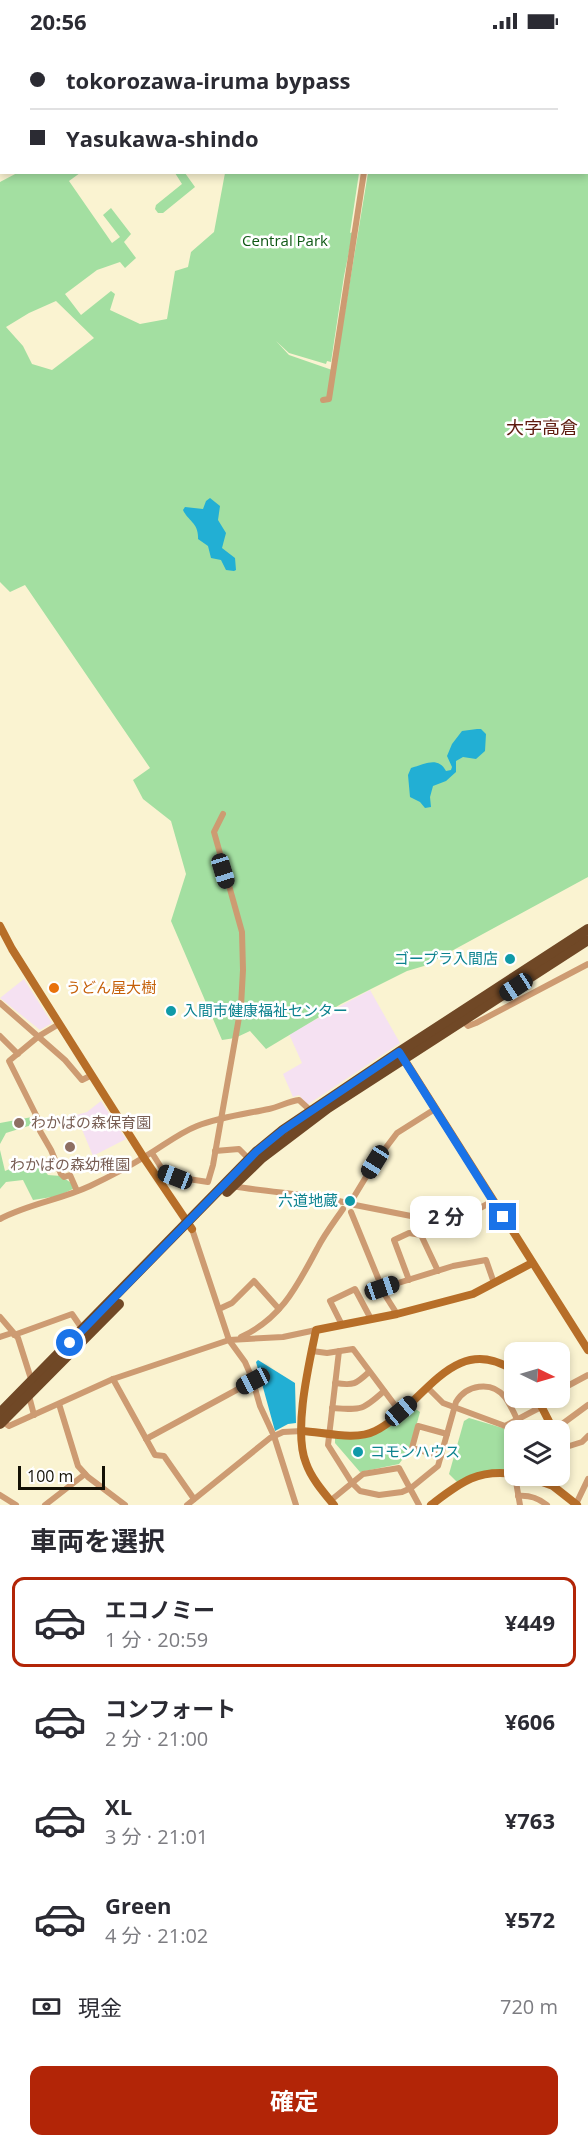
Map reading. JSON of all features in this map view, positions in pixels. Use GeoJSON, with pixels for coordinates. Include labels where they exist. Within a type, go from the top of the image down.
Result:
{"type":"FeatureCollection","features":[{"type":"Feature","properties":{"kind":"highway"},"geometry":{"type":"LineString","coordinates":[[1,1420],[32,1382],[83,1330],[190,1226],[291,1135],[401,1056],[463,1021],[587,937]]}},
{"type":"Feature","properties":{"kind":"highway"},"geometry":{"type":"LineString","coordinates":[[1,1420],[29,1396],[190,1226],[249,1159],[283,1130],[587,937]]}},
{"type":"Feature","properties":{"kind":"street"},"geometry":{"type":"LineString","coordinates":[[323,400],[329,399],[364,174]]}},
{"type":"Feature","properties":{"kind":"street"},"geometry":{"type":"LineString","coordinates":[[152,1153],[164,1172],[195,1181],[208,1182],[241,1006],[243,970],[242,932],[214,832],[223,814]]}},
{"type":"Feature","properties":{"kind":"street"},"geometry":{"type":"LineString","coordinates":[[0,926],[59,1024],[190,1226],[229,1340],[245,1362],[253,1381],[260,1407],[274,1436],[296,1505]]}},
{"type":"Feature","properties":{"kind":"street"},"geometry":{"type":"LineString","coordinates":[[463,1021],[468,1026],[476,1023],[588,963]]}},
{"type":"Feature","properties":{"kind":"street"},"geometry":{"type":"LineString","coordinates":[[0,1003],[65,1060],[82,1080],[92,1075]]}},
{"type":"Feature","properties":{"kind":"street"},"geometry":{"type":"LineString","coordinates":[[59,1024],[39,1036],[9,1061],[41,1125],[40,1131],[61,1174],[64,1177],[70,1175],[77,1191]]}},
{"type":"Feature","properties":{"kind":"street"},"geometry":{"type":"LineString","coordinates":[[0,1036],[18,1054]]}},
{"type":"Feature","properties":{"kind":"street"},"geometry":{"type":"LineString","coordinates":[[401,1056],[588,1350]]}},
{"type":"Feature","properties":{"kind":"street"},"geometry":{"type":"LineString","coordinates":[[0,1220],[24,1208],[77,1191],[144,1158],[180,1134],[221,1118],[279,1107],[299,1100],[311,1111]]}},
{"type":"Feature","properties":{"kind":"street"},"geometry":{"type":"LineString","coordinates":[[353,1206],[375,1162],[397,1133],[435,1109]]}},
{"type":"Feature","properties":{"kind":"street"},"geometry":{"type":"LineString","coordinates":[[215,1151],[239,1149],[249,1159]]}},
{"type":"Feature","properties":{"kind":"street"},"geometry":{"type":"LineString","coordinates":[[233,1186],[269,1192],[313,1195],[343,1206],[456,1221],[493,1201]]}},
{"type":"Feature","properties":{"kind":"street"},"geometry":{"type":"LineString","coordinates":[[1,1420],[9,1426],[113,1379],[252,1332],[279,1310],[300,1283],[318,1247],[348,1199],[353,1206],[382,1288],[397,1314]]}},
{"type":"Feature","properties":{"kind":"street"},"geometry":{"type":"LineString","coordinates":[[409,1280],[394,1240],[409,1233],[421,1235],[438,1271]]}},
{"type":"Feature","properties":{"kind":"street"},"geometry":{"type":"LineString","coordinates":[[382,1288],[438,1271],[486,1260],[494,1283]]}},
{"type":"Feature","properties":{"kind":"street"},"geometry":{"type":"LineString","coordinates":[[238,1338],[276,1338],[397,1314],[473,1294],[532,1263]]}},
{"type":"Feature","properties":{"kind":"street"},"geometry":{"type":"LineString","coordinates":[[219,1309],[232,1303],[254,1281],[279,1310]]}},
{"type":"Feature","properties":{"kind":"street"},"geometry":{"type":"LineString","coordinates":[[342,1325],[330,1301],[355,1289],[371,1319]]}},
{"type":"Feature","properties":{"kind":"street"},"geometry":{"type":"LineString","coordinates":[[0,1337],[72,1314],[83,1330]]}},
{"type":"Feature","properties":{"kind":"street"},"geometry":{"type":"LineString","coordinates":[[0,1317],[18,1338],[32,1382]]}},
{"type":"Feature","properties":{"kind":"street"},"geometry":{"type":"LineString","coordinates":[[316,1330],[306,1389],[302,1431],[302,1448],[306,1463],[332,1503],[363,1474],[399,1468],[419,1505]]}},
{"type":"Feature","properties":{"kind":"street"},"geometry":{"type":"LineString","coordinates":[[312,1351],[327,1353],[353,1349],[400,1412]]}},
{"type":"Feature","properties":{"kind":"street"},"geometry":{"type":"LineString","coordinates":[[339,1351],[328,1445],[352,1483],[360,1491],[379,1495],[402,1492],[411,1488],[438,1466],[454,1407],[460,1395],[468,1389],[486,1386],[500,1392],[517,1420],[532,1408]]}},
{"type":"Feature","properties":{"kind":"street"},"geometry":{"type":"LineString","coordinates":[[187,1505],[274,1436],[288,1431],[366,1435],[382,1427],[448,1368],[465,1361],[489,1360],[504,1364]]}},
{"type":"Feature","properties":{"kind":"street"},"geometry":{"type":"LineString","coordinates":[[335,1383],[350,1385],[369,1372]]}},
{"type":"Feature","properties":{"kind":"street"},"geometry":{"type":"LineString","coordinates":[[570,1385],[588,1375]]}},
{"type":"Feature","properties":{"kind":"street"},"geometry":{"type":"LineString","coordinates":[[113,1379],[155,1455],[164,1456],[194,1499]]}},
{"type":"Feature","properties":{"kind":"street"},"geometry":{"type":"LineString","coordinates":[[146,1439],[253,1381]]}},
{"type":"Feature","properties":{"kind":"street"},"geometry":{"type":"LineString","coordinates":[[428,1388],[443,1403],[504,1426]]}},
{"type":"Feature","properties":{"kind":"street"},"geometry":{"type":"LineString","coordinates":[[332,1408],[357,1410],[367,1406],[384,1391]]}},
{"type":"Feature","properties":{"kind":"street"},"geometry":{"type":"LineString","coordinates":[[29,1396],[34,1415]]}},
{"type":"Feature","properties":{"kind":"street"},"geometry":{"type":"LineString","coordinates":[[58,1404],[78,1466],[125,1505]]}},
{"type":"Feature","properties":{"kind":"street"},"geometry":{"type":"LineString","coordinates":[[568,1420],[588,1405]]}},
{"type":"Feature","properties":{"kind":"street"},"geometry":{"type":"LineString","coordinates":[[441,1456],[412,1448],[418,1426],[447,1434]]}},
{"type":"Feature","properties":{"kind":"street"},"geometry":{"type":"LineString","coordinates":[[570,1443],[582,1442],[588,1436]]}},
{"type":"Feature","properties":{"kind":"street"},"geometry":{"type":"LineString","coordinates":[[432,1505],[468,1479],[495,1473],[504,1474]]}},
{"type":"Feature","properties":{"kind":"street"},"geometry":{"type":"LineString","coordinates":[[45,1505],[85,1474]]}},
{"type":"Feature","properties":{"kind":"street"},"geometry":{"type":"LineString","coordinates":[[553,1486],[577,1505],[587,1482]]}},
{"type":"Feature","properties":{"kind":"street"},"geometry":{"type":"LineString","coordinates":[[517,1486],[520,1505]]}},
{"type":"Feature","properties":{"kind":"street"},"geometry":{"type":"LineString","coordinates":[[0,1495],[16,1505]]}},
{"type":"Feature","properties":{"kind":"street"},"geometry":{"type":"LineString","coordinates":[[518,1496],[530,1496],[548,1505]]}},
{"type":"Feature","properties":{"kind":"shaded area"},"geometry":{"type":"Polygon","coordinates":[[[24,979],[52,1023],[40,1030],[0,998],[24,979]]]}},
{"type":"Feature","properties":{"kind":"shaded area"},"geometry":{"type":"Polygon","coordinates":[[[370,990],[400,1043],[307,1105],[299,1095],[293,1097],[283,1074],[302,1063],[289,1034],[370,990]]]}},
{"type":"Feature","properties":{"kind":"shaded area"},"geometry":{"type":"Polygon","coordinates":[[[101,1101],[126,1139],[93,1156],[76,1115],[87,1112],[101,1101]]]}},
{"type":"Feature","properties":{"kind":"green space","name":"Central Park"},"geometry":{"type":"Polygon","coordinates":[[[15,174],[79,174],[69,181],[112,243],[120,237],[103,215],[111,208],[131,234],[124,242],[136,258],[125,268],[120,262],[97,270],[65,294],[81,315],[111,291],[115,294],[110,310],[140,324],[167,319],[175,271],[188,267],[191,252],[214,232],[225,174],[359,174],[350,233],[353,232],[331,362],[327,361],[326,364],[289,353],[276,341],[289,355],[335,371],[368,174],[588,174],[588,877],[424,966],[407,971],[341,1004],[266,1049],[250,1031],[235,1038],[222,1040],[171,921],[186,874],[171,821],[143,799],[133,780],[150,768],[25,585],[10,592],[0,582],[0,182],[15,174]],[[56,301],[29,313],[6,327],[23,346],[32,364],[52,370],[94,338],[56,301]]]}},
{"type":"Feature","properties":{"kind":"green space"},"geometry":{"type":"Polygon","coordinates":[[[176,174],[186,174],[195,187],[163,213],[158,213],[155,209],[156,205],[182,184],[176,174]]]}},
{"type":"Feature","properties":{"kind":"green space"},"geometry":{"type":"Polygon","coordinates":[[[32,1117],[38,1123],[6,1133],[0,1144],[0,1123],[32,1117]]]}},
{"type":"Feature","properties":{"kind":"green space"},"geometry":{"type":"Polygon","coordinates":[[[0,1150],[5,1171],[35,1158],[48,1175],[61,1176],[77,1187],[58,1196],[33,1200],[23,1180],[6,1182],[0,1189],[0,1150]]]}},
{"type":"Feature","properties":{"kind":"green space"},"geometry":{"type":"Polygon","coordinates":[[[411,1406],[420,1412],[410,1449],[399,1464],[360,1472],[335,1443],[335,1436],[363,1438],[411,1406]]]}},
{"type":"Feature","properties":{"kind":"green space"},"geometry":{"type":"Polygon","coordinates":[[[469,1418],[504,1428],[504,1474],[457,1482],[449,1474],[464,1421],[469,1418]]]}},
{"type":"Feature","properties":{"kind":"water"},"geometry":{"type":"Polygon","coordinates":[[[210,498],[220,506],[218,520],[226,533],[222,548],[235,558],[236,570],[234,571],[226,570],[221,560],[211,558],[208,546],[198,539],[197,529],[183,510],[185,507],[203,509],[210,498]]]}},
{"type":"Feature","properties":{"kind":"water"},"geometry":{"type":"Polygon","coordinates":[[[481,729],[486,734],[485,751],[476,759],[463,757],[456,761],[456,772],[446,781],[433,786],[430,797],[431,807],[425,808],[420,802],[410,797],[408,775],[411,768],[435,762],[443,766],[446,771],[451,770],[447,756],[452,744],[462,731],[481,729]]]}},
{"type":"Feature","properties":{"kind":"water"},"geometry":{"type":"Polygon","coordinates":[[[258,1360],[295,1383],[296,1423],[288,1424],[275,1431],[256,1362],[258,1360]]]}},
{"type":"Feature","properties":{"kind":"place","name":"ゴープラ入間店"},"geometry":{"type":"Point","coordinates":[510,959]}},
{"type":"Feature","properties":{"kind":"place","name":"うどん屋大樹"},"geometry":{"type":"Point","coordinates":[54,988]}},
{"type":"Feature","properties":{"kind":"place","name":"入間市健康福祉センター"},"geometry":{"type":"Point","coordinates":[171,1011]}},
{"type":"Feature","properties":{"kind":"place","name":"わかばの森保育園"},"geometry":{"type":"Point","coordinates":[19,1123]}},
{"type":"Feature","properties":{"kind":"place","name":"わかばの森幼稚園"},"geometry":{"type":"Point","coordinates":[70,1147]}},
{"type":"Feature","properties":{"kind":"place","name":"六道地蔵"},"geometry":{"type":"Point","coordinates":[350,1201]}},
{"type":"Feature","properties":{"kind":"place","name":"コモンハウス"},"geometry":{"type":"Point","coordinates":[358,1452]}},
{"type":"Feature","properties":{"kind":"district","name":"大字高倉"},"geometry":{"type":"Point","coordinates":[542,428]}},
{"type":"Feature","properties":{"kind":"route"},"geometry":{"type":"LineString","coordinates":[[70,1343],[256,1152],[283,1130],[399,1052],[503,1217]]}}]}
